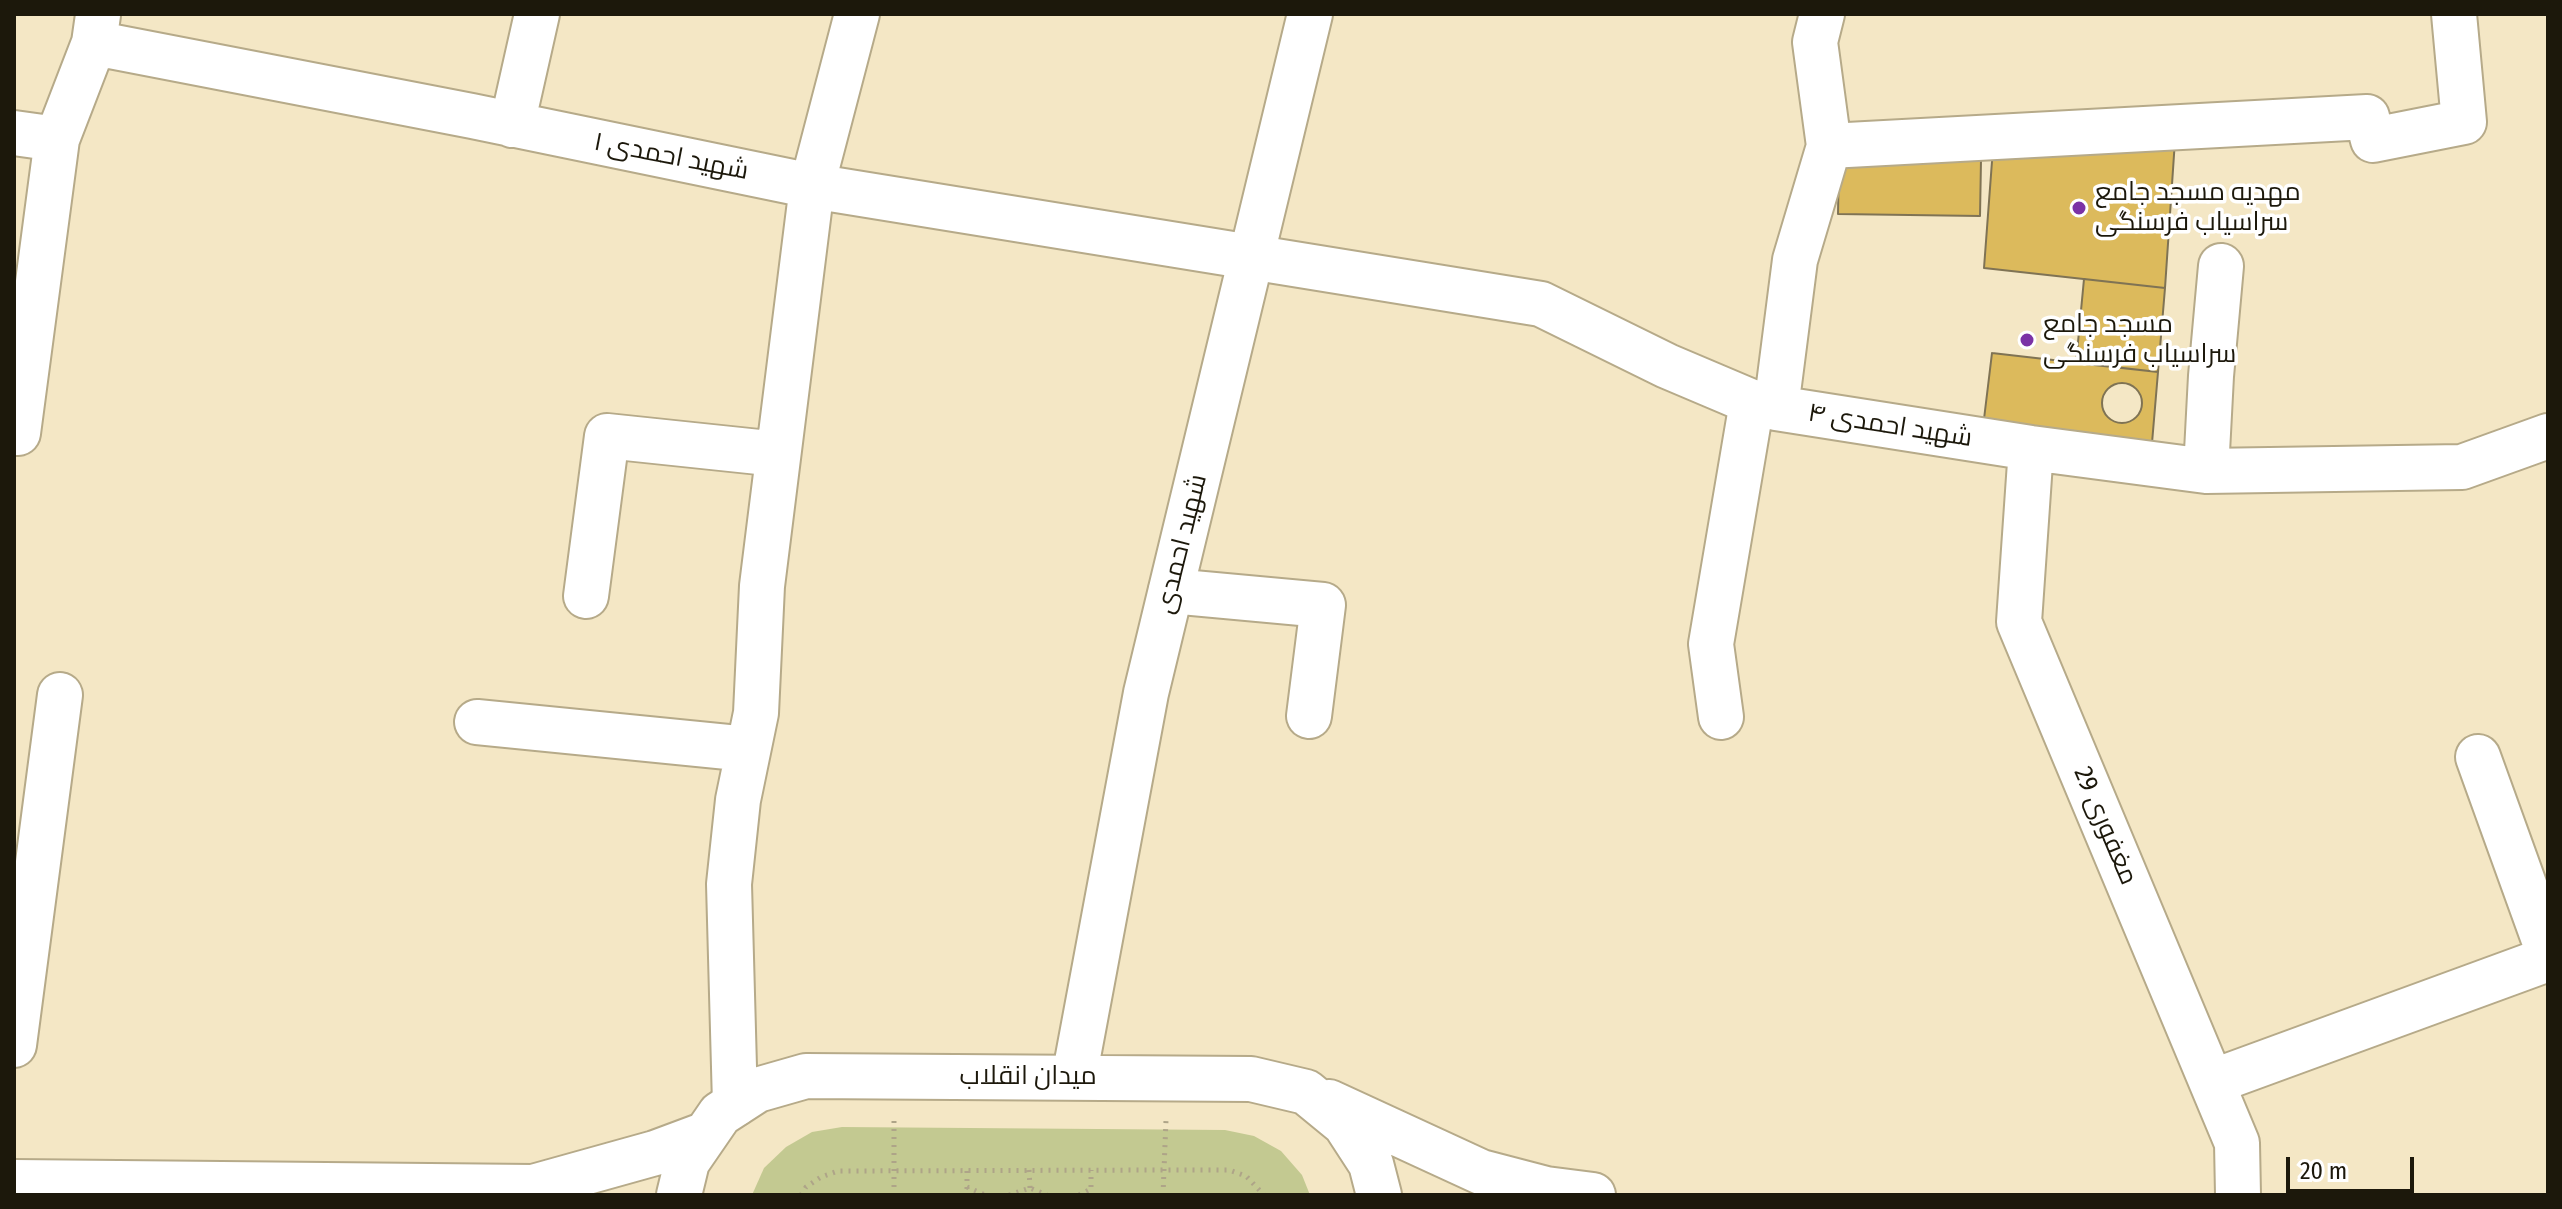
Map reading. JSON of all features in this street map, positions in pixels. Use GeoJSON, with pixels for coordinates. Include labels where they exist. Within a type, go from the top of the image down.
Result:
{"type":"FeatureCollection","features":[{"type":"Feature","properties":{"kind":"street"},"geometry":{"type":"LineString","coordinates":[[512,125],[537,14]]}},
{"type":"Feature","properties":{"kind":"street"},"geometry":{"type":"LineString","coordinates":[[679,1195],[687,1162],[720,1119],[729,884],[738,800],[756,713],[762,586],[778,454],[812,186],[857,14]]}},
{"type":"Feature","properties":{"kind":"street","name":"شهید احمدی"},"geometry":{"type":"LineString","coordinates":[[1074,1078],[1146,693],[1310,14]]}},
{"type":"Feature","properties":{"kind":"street"},"geometry":{"type":"LineString","coordinates":[[1721,717],[1711,644],[1795,260],[1829,146],[1815,42],[1822,14]]}},
{"type":"Feature","properties":{"kind":"street"},"geometry":{"type":"LineString","coordinates":[[1829,146],[2367,117],[2373,140],[2464,122],[2454,14]]}},
{"type":"Feature","properties":{"kind":"street"},"geometry":{"type":"LineString","coordinates":[[18,433],[57,139],[96,28]]}},
{"type":"Feature","properties":{"kind":"street","name":"شهید احمدی ۱"},"geometry":{"type":"LineString","coordinates":[[96,28],[512,125],[812,186],[1251,259]]}},
{"type":"Feature","properties":{"kind":"street"},"geometry":{"type":"LineString","coordinates":[[14,133],[57,139]]}},
{"type":"Feature","properties":{"kind":"street","name":"شهید احمدی ۴"},"geometry":{"type":"LineString","coordinates":[[1251,259],[1541,304],[1667,366],[1764,405],[2031,448],[2206,471],[2462,467],[2548,436]]}},
{"type":"Feature","properties":{"kind":"street"},"geometry":{"type":"LineString","coordinates":[[2206,471],[2221,266]]}},
{"type":"Feature","properties":{"kind":"street"},"geometry":{"type":"LineString","coordinates":[[586,596],[607,436],[778,454]]}},
{"type":"Feature","properties":{"kind":"street","name":"مغفوری 29"},"geometry":{"type":"LineString","coordinates":[[2031,448],[2019,622],[2237,1143],[2238,1195]]}},
{"type":"Feature","properties":{"kind":"street"},"geometry":{"type":"LineString","coordinates":[[1171,591],[1323,605],[1309,716]]}},
{"type":"Feature","properties":{"kind":"street"},"geometry":{"type":"LineString","coordinates":[[14,1045],[60,695]]}},
{"type":"Feature","properties":{"kind":"street"},"geometry":{"type":"LineString","coordinates":[[477,722],[748,749]]}},
{"type":"Feature","properties":{"kind":"street"},"geometry":{"type":"LineString","coordinates":[[2212,1082],[2545,937],[2478,757]]}},
{"type":"Feature","properties":{"kind":"street","name":"میدان انقلاب"},"geometry":{"type":"LineString","coordinates":[[14,1182],[533,1187],[655,1153],[720,1119],[757,1090],[806,1076],[1251,1079],[1306,1092],[1345,1124],[1371,1164],[1379,1195]]}},
{"type":"Feature","properties":{"kind":"street"},"geometry":{"type":"LineString","coordinates":[[1306,1092],[1481,1172],[1546,1189],[1593,1195]]}},
{"type":"Feature","properties":{"kind":"path"},"geometry":{"type":"LineString","coordinates":[[894,1128],[894,1195]]}},
{"type":"Feature","properties":{"kind":"path"},"geometry":{"type":"LineString","coordinates":[[1163,1195],[1166,1129]]}},
{"type":"Feature","properties":{"kind":"path"},"geometry":{"type":"LineString","coordinates":[[801,1195],[806,1187],[821,1177],[838,1171],[1029,1170],[1229,1170],[1246,1176],[1264,1195]]}},
{"type":"Feature","properties":{"kind":"path"},"geometry":{"type":"LineString","coordinates":[[1029,1170],[1030,1188]]}},
{"type":"Feature","properties":{"kind":"path"},"geometry":{"type":"LineString","coordinates":[[1079,1195],[1091,1192],[1091,1170]]}},
{"type":"Feature","properties":{"kind":"path"},"geometry":{"type":"LineString","coordinates":[[967,1171],[967,1195]]}},
{"type":"Feature","properties":{"kind":"path"},"geometry":{"type":"LineString","coordinates":[[967,1186],[985,1195]]}},
{"type":"Feature","properties":{"kind":"path"},"geometry":{"type":"LineString","coordinates":[[1009,1195],[1030,1188],[1047,1195]]}},
{"type":"Feature","properties":{"kind":"green space"},"geometry":{"type":"Polygon","coordinates":[[[842,1127],[1225,1130],[1254,1136],[1281,1151],[1302,1175],[1310,1195],[752,1195],[764,1168],[786,1147],[812,1132],[842,1127]]]}},
{"type":"Feature","properties":{"kind":"building","name":"مهدیه مسجد جامع سراسیاب فرسنگی"},"geometry":{"type":"Polygon","coordinates":[[[2175,140],[2165,288],[1984,268],[1993,148],[2175,140]]]}},
{"type":"Feature","properties":{"kind":"building"},"geometry":{"type":"Polygon","coordinates":[[[1839,158],[1981,160],[1980,216],[1838,214],[1839,158]]]}},
{"type":"Feature","properties":{"kind":"building"},"geometry":{"type":"Polygon","coordinates":[[[2084,279],[2165,288],[2158,372],[2076,363],[2084,279]]]}},
{"type":"Feature","properties":{"kind":"building"},"geometry":{"type":"Polygon","coordinates":[[[1992,353],[2158,372],[2152,443],[1984,419],[1992,353]]]}},
{"type":"Feature","properties":{"kind":"building"},"geometry":{"type":"Polygon","coordinates":[[[2122,383],[2136,389],[2142,403],[2136,417],[2122,423],[2108,417],[2102,403],[2108,389],[2122,383]]]}},
{"type":"Feature","properties":{"kind":"place","name":"مهدیه مسجد جامع سراسیاب فرسنگی"},"geometry":{"type":"Point","coordinates":[2079,208]}},
{"type":"Feature","properties":{"kind":"place","name":"مسجد جامع سراسیاب فرسنگی"},"geometry":{"type":"Point","coordinates":[2027,340]}}]}
